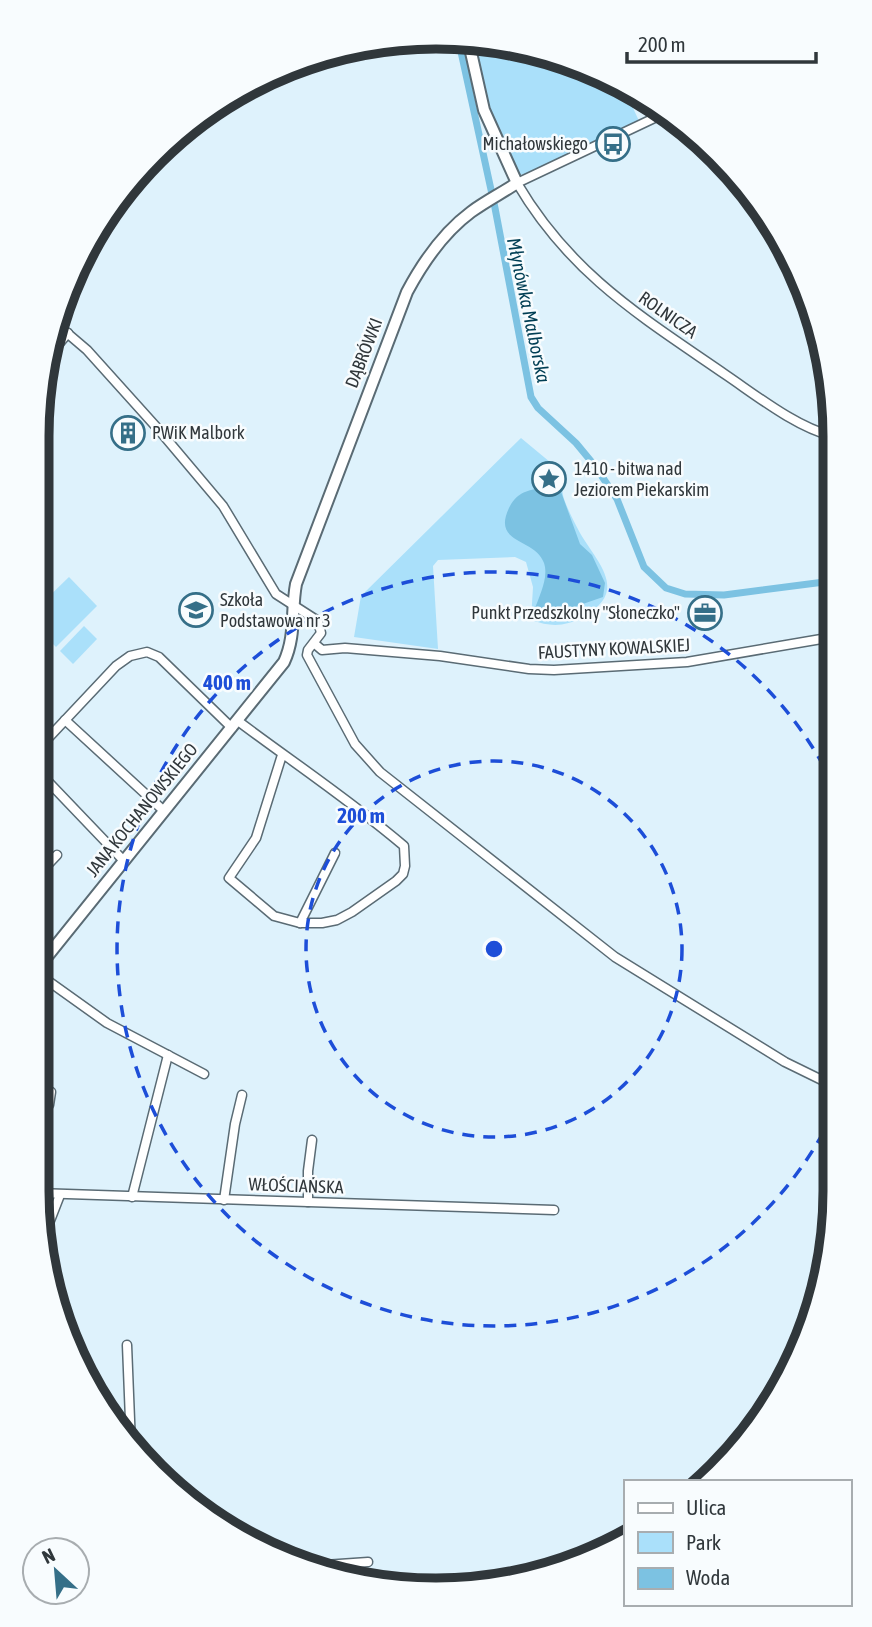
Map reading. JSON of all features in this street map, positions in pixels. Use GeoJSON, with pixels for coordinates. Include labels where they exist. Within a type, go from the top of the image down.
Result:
{"type":"FeatureCollection","features":[{"type":"Feature","properties":{"kind":"street"},"geometry":{"type":"LineString","coordinates":[[471,51],[484,110],[517,183],[656,117]]}},
{"type":"Feature","properties":{"kind":"street","name":"DĄBRÓWKI"},"geometry":{"type":"LineString","coordinates":[[294,624],[298,580],[407,292],[441,241],[463,219],[517,183]]}},
{"type":"Feature","properties":{"kind":"street","name":"ROLNICZA"},"geometry":{"type":"LineString","coordinates":[[517,183],[543,222],[572,257],[621,302],[764,401],[823,433]]}},
{"type":"Feature","properties":{"kind":"street"},"geometry":{"type":"LineString","coordinates":[[64,330],[87,350],[223,506],[274,591],[282,600],[319,623],[321,630],[308,650],[308,657],[355,744],[380,772],[615,957],[785,1062],[823,1081]]}},
{"type":"Feature","properties":{"kind":"street"},"geometry":{"type":"LineString","coordinates":[[61,342],[68,333]]}},
{"type":"Feature","properties":{"kind":"street"},"geometry":{"type":"LineString","coordinates":[[274,591],[287,593],[298,580]]}},
{"type":"Feature","properties":{"kind":"street"},"geometry":{"type":"LineString","coordinates":[[294,624],[303,618],[313,617]]}},
{"type":"Feature","properties":{"kind":"street","name":"JANA KOCHANOWSKIEGO"},"geometry":{"type":"LineString","coordinates":[[49,956],[275,674],[287,655],[294,624]]}},
{"type":"Feature","properties":{"kind":"street","name":"FAUSTYNY KOWALSKIEJ"},"geometry":{"type":"LineString","coordinates":[[314,644],[322,650],[345,648],[440,656],[529,670],[554,670],[687,662],[823,639]]}},
{"type":"Feature","properties":{"kind":"street"},"geometry":{"type":"LineString","coordinates":[[49,737],[116,666],[130,656],[147,652],[159,657],[186,684],[235,725],[304,767],[404,846],[403,874],[337,920],[300,923],[274,916],[229,878],[256,838],[282,755]]}},
{"type":"Feature","properties":{"kind":"street"},"geometry":{"type":"LineString","coordinates":[[65,720],[164,811]]}},
{"type":"Feature","properties":{"kind":"street"},"geometry":{"type":"LineString","coordinates":[[49,783],[124,861]]}},
{"type":"Feature","properties":{"kind":"street"},"geometry":{"type":"LineString","coordinates":[[300,923],[335,853]]}},
{"type":"Feature","properties":{"kind":"street"},"geometry":{"type":"LineString","coordinates":[[49,863],[57,855]]}},
{"type":"Feature","properties":{"kind":"street"},"geometry":{"type":"LineString","coordinates":[[49,980],[107,1023],[204,1074]]}},
{"type":"Feature","properties":{"kind":"street"},"geometry":{"type":"LineString","coordinates":[[132,1197],[168,1055]]}},
{"type":"Feature","properties":{"kind":"street"},"geometry":{"type":"LineString","coordinates":[[49,1105],[51,1092]]}},
{"type":"Feature","properties":{"kind":"street"},"geometry":{"type":"LineString","coordinates":[[224,1200],[242,1095]]}},
{"type":"Feature","properties":{"kind":"street"},"geometry":{"type":"LineString","coordinates":[[308,1202],[312,1140]]}},
{"type":"Feature","properties":{"kind":"street","name":"WŁOŚCIAŃSKA"},"geometry":{"type":"LineString","coordinates":[[49,1194],[554,1210]]}},
{"type":"Feature","properties":{"kind":"street"},"geometry":{"type":"LineString","coordinates":[[50,1221],[61,1195]]}},
{"type":"Feature","properties":{"kind":"street"},"geometry":{"type":"LineString","coordinates":[[127,1345],[130,1429]]}},
{"type":"Feature","properties":{"kind":"street"},"geometry":{"type":"LineString","coordinates":[[334,1564],[368,1562]]}},
{"type":"Feature","properties":{"kind":"green space"},"geometry":{"type":"Polygon","coordinates":[[[474,51],[536,62],[584,78],[630,101],[639,121],[520,175],[516,172],[487,110],[474,51]]]}},
{"type":"Feature","properties":{"kind":"green space"},"geometry":{"type":"Polygon","coordinates":[[[521,438],[562,472],[567,507],[606,577],[605,597],[597,607],[570,623],[551,625],[531,620],[533,587],[526,562],[515,557],[438,560],[433,566],[438,649],[354,637],[361,596],[521,438]]]}},
{"type":"Feature","properties":{"kind":"green space"},"geometry":{"type":"Polygon","coordinates":[[[69,577],[97,606],[56,647],[49,640],[49,596],[69,577]]]}},
{"type":"Feature","properties":{"kind":"green space"},"geometry":{"type":"Polygon","coordinates":[[[84,626],[97,639],[73,664],[60,651],[84,626]]]}},
{"type":"Feature","properties":{"kind":"water"},"geometry":{"type":"Polygon","coordinates":[[[542,488],[560,489],[580,544],[592,555],[605,583],[603,597],[577,606],[568,616],[556,619],[534,611],[544,581],[544,563],[532,549],[510,534],[505,519],[516,498],[528,491],[542,488]]]}},
{"type":"Feature","properties":{"kind":"waterway","name":"Młynówka Malborska"},"geometry":{"type":"LineString","coordinates":[[461,50],[495,208],[531,397],[538,408],[576,443],[617,499],[644,567],[666,588],[685,594],[724,595],[823,582]]}},
{"type":"Feature","properties":{"kind":"place","name":"Michałowskiego"},"geometry":{"type":"Point","coordinates":[613,144]}},
{"type":"Feature","properties":{"kind":"place","name":"PWiK Malbork"},"geometry":{"type":"Point","coordinates":[128,433]}},
{"type":"Feature","properties":{"kind":"place","name":"1410 - bitwa nad Jeziorem Piekarskim"},"geometry":{"type":"Point","coordinates":[549,479]}},
{"type":"Feature","properties":{"kind":"place","name":"Szkoła Podstawowa nr 3"},"geometry":{"type":"Point","coordinates":[196,610]}},
{"type":"Feature","properties":{"kind":"place","name":"Punkt Przedszkolny \"Słoneczko\""},"geometry":{"type":"Point","coordinates":[705,613]}}]}
